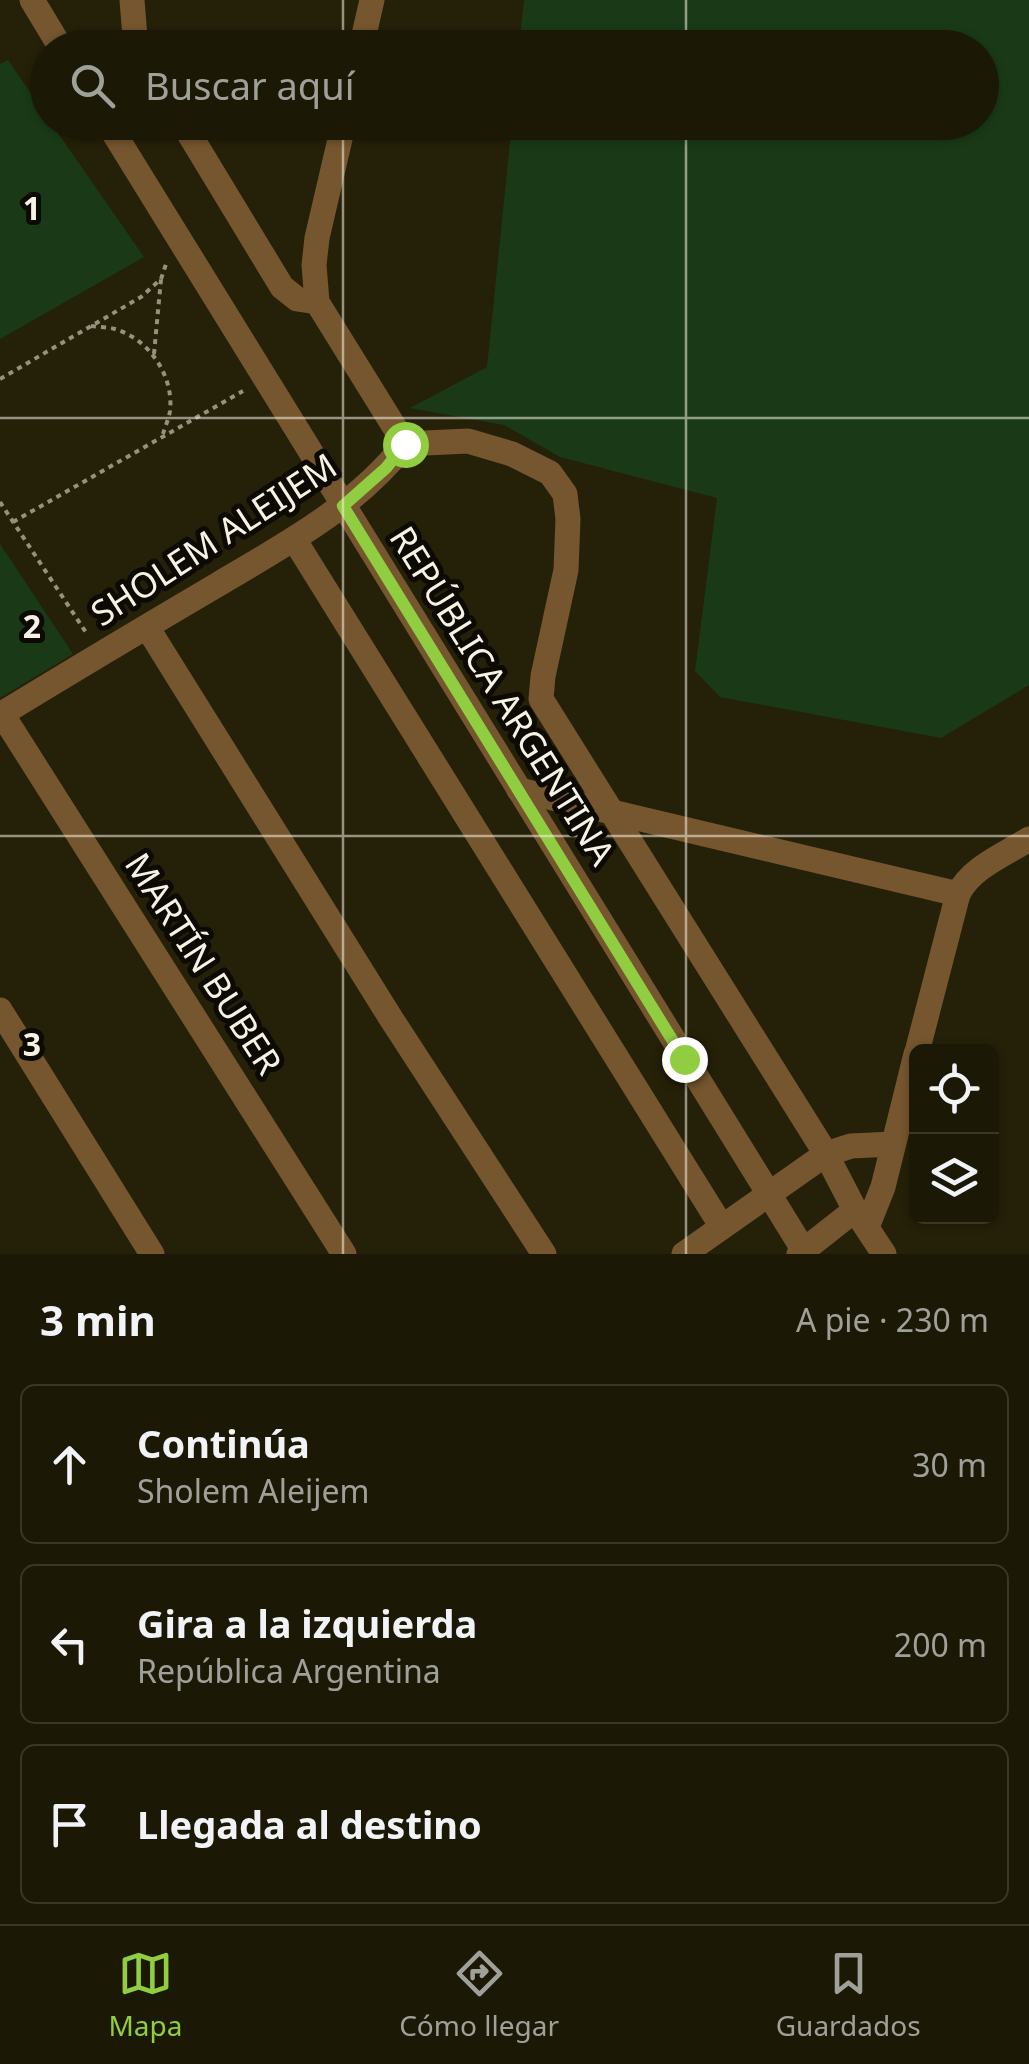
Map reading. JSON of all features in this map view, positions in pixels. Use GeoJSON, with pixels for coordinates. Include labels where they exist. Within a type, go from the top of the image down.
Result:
{"type":"FeatureCollection","features":[{"type":"Feature","properties":{"kind":"street"},"geometry":{"type":"LineString","coordinates":[[32,0],[50,30]]}},
{"type":"Feature","properties":{"kind":"street"},"geometry":{"type":"LineString","coordinates":[[132,0],[134,30]]}},
{"type":"Feature","properties":{"kind":"street"},"geometry":{"type":"LineString","coordinates":[[365,30],[372,0]]}},
{"type":"Feature","properties":{"kind":"street","name":"REPÚBLICA ARGENTINA"},"geometry":{"type":"LineString","coordinates":[[119,140],[803,1253]]}},
{"type":"Feature","properties":{"kind":"street"},"geometry":{"type":"LineString","coordinates":[[193,140],[282,287],[297,299],[317,302]]}},
{"type":"Feature","properties":{"kind":"street"},"geometry":{"type":"LineString","coordinates":[[340,140],[317,238],[317,302],[405,444]]}},
{"type":"Feature","properties":{"kind":"street","name":"REPÚBLICA ARGENTINA"},"geometry":{"type":"LineString","coordinates":[[405,444],[468,441],[512,454],[550,474],[566,494],[566,570],[541,698],[826,1154],[884,1254]]}},
{"type":"Feature","properties":{"kind":"street","name":"SHOLEM ALEIJEM"},"geometry":{"type":"LineString","coordinates":[[1,714],[294,539],[343,506],[386,468],[405,444]]}},
{"type":"Feature","properties":{"kind":"street"},"geometry":{"type":"LineString","coordinates":[[294,539],[722,1227]]}},
{"type":"Feature","properties":{"kind":"street"},"geometry":{"type":"LineString","coordinates":[[147,627],[392,1020],[544,1254]]}},
{"type":"Feature","properties":{"kind":"street","name":"MARTÍN BUBER"},"geometry":{"type":"LineString","coordinates":[[1,714],[344,1254]]}},
{"type":"Feature","properties":{"kind":"street"},"geometry":{"type":"LineString","coordinates":[[519,790],[958,894]]}},
{"type":"Feature","properties":{"kind":"street"},"geometry":{"type":"LineString","coordinates":[[919,1044],[958,894],[965,881],[979,869],[1029,840]]}},
{"type":"Feature","properties":{"kind":"street"},"geometry":{"type":"LineString","coordinates":[[0,1010],[152,1254]]}},
{"type":"Feature","properties":{"kind":"street"},"geometry":{"type":"LineString","coordinates":[[803,1253],[861,1219],[883,1188],[909,1083]]}},
{"type":"Feature","properties":{"kind":"street"},"geometry":{"type":"LineString","coordinates":[[684,1254],[826,1154],[851,1146],[893,1144]]}},
{"type":"Feature","properties":{"kind":"path"},"geometry":{"type":"LineString","coordinates":[[154,355],[160,279],[170,253],[171,226]]}},
{"type":"Feature","properties":{"kind":"path"},"geometry":{"type":"LineString","coordinates":[[0,379],[141,297],[160,279]]}},
{"type":"Feature","properties":{"kind":"path"},"geometry":{"type":"LineString","coordinates":[[91,326],[115,329],[136,339],[154,355],[167,380],[170,408],[163,436]]}},
{"type":"Feature","properties":{"kind":"path"},"geometry":{"type":"LineString","coordinates":[[13,522],[265,379]]}},
{"type":"Feature","properties":{"kind":"path"},"geometry":{"type":"LineString","coordinates":[[0,502],[101,654]]}},
{"type":"Feature","properties":{"kind":"green space"},"geometry":{"type":"Polygon","coordinates":[[[524,0],[1029,0],[1029,685],[941,738],[720,697],[695,671],[717,498],[560,457],[504,425],[410,408],[487,367],[510,140],[999,140],[999,30],[521,30],[524,0]]]}},
{"type":"Feature","properties":{"kind":"green space"},"geometry":{"type":"Polygon","coordinates":[[[8,60],[30,92],[30,140],[63,140],[144,257],[0,339],[0,64],[8,60]]]}},
{"type":"Feature","properties":{"kind":"green space"},"geometry":{"type":"Polygon","coordinates":[[[0,544],[73,654],[0,698],[0,544]]]}},
{"type":"Feature","properties":{"kind":"route"},"geometry":{"type":"LineString","coordinates":[[405,444],[386,468],[343,506],[684,1059]]}}]}
